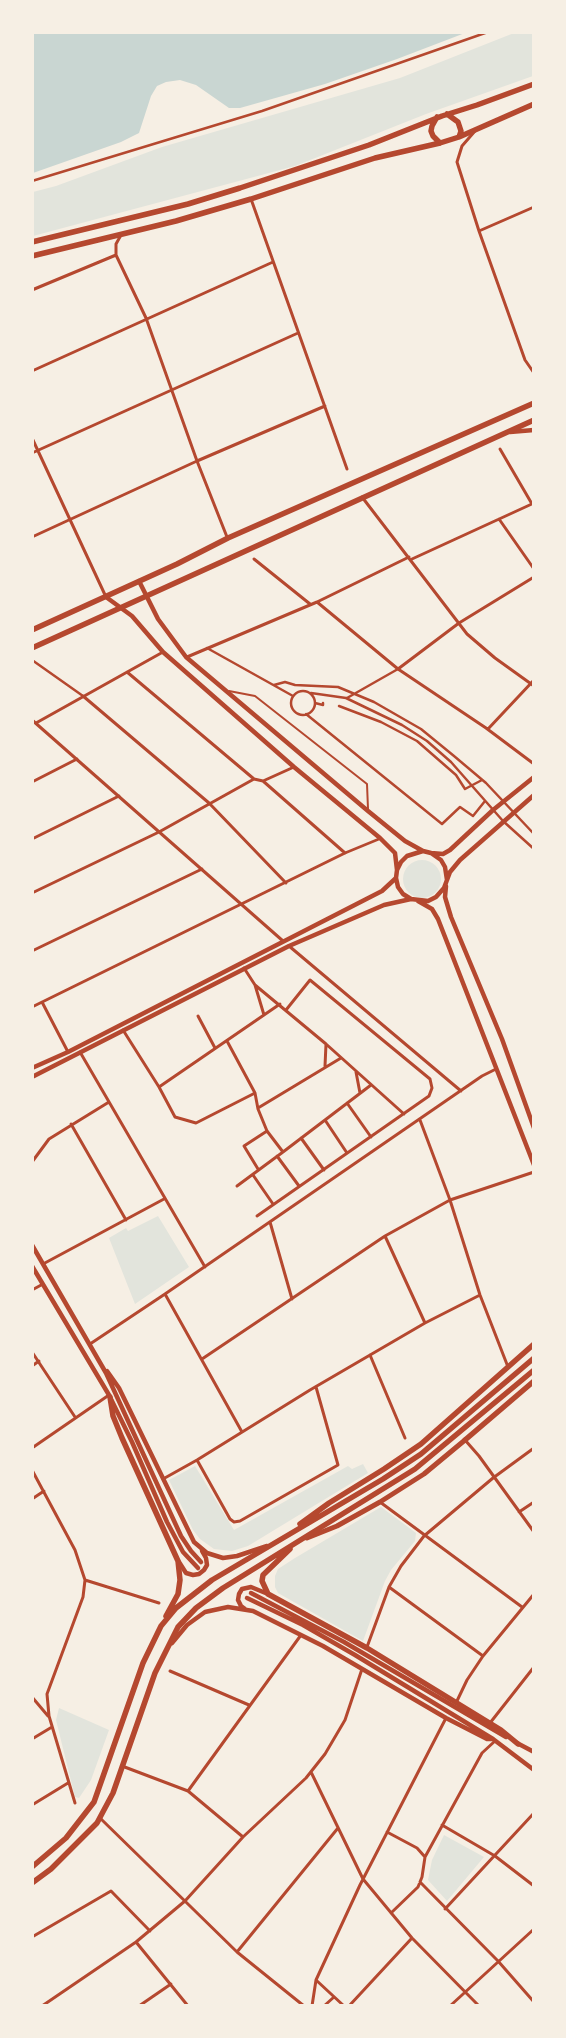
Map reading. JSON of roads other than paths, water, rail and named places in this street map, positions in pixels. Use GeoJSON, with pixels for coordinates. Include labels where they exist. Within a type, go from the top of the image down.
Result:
{"type":"FeatureCollection","features":[{"type":"Feature","properties":{"kind":"main road"},"geometry":{"type":"LineString","coordinates":[[32,242],[188,204],[249,186],[369,145],[437,117],[534,84]]}},
{"type":"Feature","properties":{"kind":"main road"},"geometry":{"type":"LineString","coordinates":[[32,256],[121,235],[251,199],[375,158],[440,143],[459,137],[534,104]]}},
{"type":"Feature","properties":{"kind":"main road"},"geometry":{"type":"LineString","coordinates":[[447,114],[458,122],[461,130],[459,137]]}},
{"type":"Feature","properties":{"kind":"main road"},"geometry":{"type":"LineString","coordinates":[[437,117],[431,131],[440,143]]}},
{"type":"Feature","properties":{"kind":"main road"},"geometry":{"type":"LineString","coordinates":[[32,630],[106,597],[228,538],[534,403]]}},
{"type":"Feature","properties":{"kind":"main road"},"geometry":{"type":"LineString","coordinates":[[32,648],[534,420]]}},
{"type":"Feature","properties":{"kind":"main road"},"geometry":{"type":"LineString","coordinates":[[280,1539],[328,1503],[421,1444],[534,1344]]}},
{"type":"Feature","properties":{"kind":"main road"},"geometry":{"type":"LineString","coordinates":[[161,1626],[189,1596],[212,1580],[376,1484],[421,1454],[534,1358]]}},
{"type":"Feature","properties":{"kind":"main road"},"geometry":{"type":"LineString","coordinates":[[32,1883],[78,1843],[100,1818],[113,1792],[155,1673],[178,1626],[196,1608],[223,1588],[415,1470],[534,1370]]}},
{"type":"Feature","properties":{"kind":"main road"},"geometry":{"type":"LineString","coordinates":[[302,1540],[337,1526],[424,1474],[534,1381]]}},
{"type":"Feature","properties":{"kind":"main road"},"geometry":{"type":"LineString","coordinates":[[32,1867],[66,1838],[94,1802],[142,1663],[178,1594],[180,1580],[178,1561],[122,1438],[109,1396]]}},
{"type":"Feature","properties":{"kind":"main road"},"geometry":{"type":"LineString","coordinates":[[292,1546],[263,1575],[262,1581],[268,1594],[367,1648],[490,1723],[518,1744]]}},
{"type":"Feature","properties":{"kind":"street"},"geometry":{"type":"LineString","coordinates":[[32,181],[262,111],[488,32]]}},
{"type":"Feature","properties":{"kind":"street"},"geometry":{"type":"LineString","coordinates":[[477,129],[462,146],[457,162],[479,231],[525,360],[534,373]]}},
{"type":"Feature","properties":{"kind":"street"},"geometry":{"type":"LineString","coordinates":[[251,199],[347,468]]}},
{"type":"Feature","properties":{"kind":"street"},"geometry":{"type":"LineString","coordinates":[[479,231],[534,207]]}},
{"type":"Feature","properties":{"kind":"street"},"geometry":{"type":"LineString","coordinates":[[121,235],[116,244],[116,254],[146,318],[228,538]]}},
{"type":"Feature","properties":{"kind":"street"},"geometry":{"type":"LineString","coordinates":[[32,290],[116,254]]}},
{"type":"Feature","properties":{"kind":"street"},"geometry":{"type":"LineString","coordinates":[[32,371],[273,262]]}},
{"type":"Feature","properties":{"kind":"street"},"geometry":{"type":"LineString","coordinates":[[32,453],[172,388],[298,333]]}},
{"type":"Feature","properties":{"kind":"street"},"geometry":{"type":"LineString","coordinates":[[32,538],[198,461],[325,406]]}},
{"type":"Feature","properties":{"kind":"street"},"geometry":{"type":"LineString","coordinates":[[503,433],[534,430]]}},
{"type":"Feature","properties":{"kind":"street"},"geometry":{"type":"LineString","coordinates":[[32,438],[106,597],[122,607],[163,652],[294,768],[380,838],[394,853],[397,870],[396,878],[403,894],[418,901],[428,901],[436,897],[444,888],[450,872],[460,860],[534,795]]}},
{"type":"Feature","properties":{"kind":"street"},"geometry":{"type":"LineString","coordinates":[[186,657],[317,602],[533,503],[500,449]]}},
{"type":"Feature","properties":{"kind":"street"},"geometry":{"type":"LineString","coordinates":[[362,497],[467,634],[495,658],[534,686]]}},
{"type":"Feature","properties":{"kind":"street"},"geometry":{"type":"LineString","coordinates":[[499,519],[534,569]]}},
{"type":"Feature","properties":{"kind":"street"},"geometry":{"type":"LineString","coordinates":[[254,559],[310,604]]}},
{"type":"Feature","properties":{"kind":"street"},"geometry":{"type":"LineString","coordinates":[[346,698],[398,669],[459,623],[534,577]]}},
{"type":"Feature","properties":{"kind":"street"},"geometry":{"type":"LineString","coordinates":[[139,581],[158,619],[186,657],[368,811],[405,841],[423,851],[443,854],[450,850],[493,810],[534,777]]}},
{"type":"Feature","properties":{"kind":"street"},"geometry":{"type":"LineString","coordinates":[[317,602],[398,669],[488,729],[534,764]]}},
{"type":"Feature","properties":{"kind":"street"},"geometry":{"type":"LineString","coordinates":[[206,648],[294,696]]}},
{"type":"Feature","properties":{"kind":"street"},"geometry":{"type":"LineString","coordinates":[[163,652],[34,721],[283,941]]}},
{"type":"Feature","properties":{"kind":"street"},"geometry":{"type":"LineString","coordinates":[[32,660],[83,696],[209,804],[286,882]]}},
{"type":"Feature","properties":{"kind":"street"},"geometry":{"type":"LineString","coordinates":[[127,672],[254,779],[263,781],[345,853]]}},
{"type":"Feature","properties":{"kind":"street"},"geometry":{"type":"LineString","coordinates":[[488,729],[534,680]]}},
{"type":"Feature","properties":{"kind":"street"},"geometry":{"type":"LineString","coordinates":[[274,685],[285,682],[295,685],[338,687],[374,702],[421,729],[486,783],[534,834]]}},
{"type":"Feature","properties":{"kind":"street"},"geometry":{"type":"LineString","coordinates":[[486,801],[473,816],[460,807],[442,824],[306,714],[299,713],[293,708],[292,700],[294,696],[300,691],[346,698],[402,725],[427,741],[451,762],[486,801],[503,821],[534,849]]}},
{"type":"Feature","properties":{"kind":"street"},"geometry":{"type":"LineString","coordinates":[[306,714],[313,710],[316,703],[311,693]]}},
{"type":"Feature","properties":{"kind":"street"},"geometry":{"type":"LineString","coordinates":[[316,703],[323,703]]}},
{"type":"Feature","properties":{"kind":"street"},"geometry":{"type":"LineString","coordinates":[[339,706],[382,722],[417,741],[456,775],[465,789],[482,780]]}},
{"type":"Feature","properties":{"kind":"street"},"geometry":{"type":"LineString","coordinates":[[32,782],[77,759]]}},
{"type":"Feature","properties":{"kind":"street"},"geometry":{"type":"LineString","coordinates":[[263,781],[294,768]]}},
{"type":"Feature","properties":{"kind":"street"},"geometry":{"type":"LineString","coordinates":[[32,893],[160,832],[254,779]]}},
{"type":"Feature","properties":{"kind":"street"},"geometry":{"type":"LineString","coordinates":[[32,839],[119,796]]}},
{"type":"Feature","properties":{"kind":"street"},"geometry":{"type":"LineString","coordinates":[[32,1007],[345,853],[380,838]]}},
{"type":"Feature","properties":{"kind":"street"},"geometry":{"type":"LineString","coordinates":[[397,870],[407,856],[414,852],[423,851]]}},
{"type":"Feature","properties":{"kind":"street"},"geometry":{"type":"LineString","coordinates":[[431,853],[441,860],[445,867],[445,898],[451,916],[502,1040],[534,1128]]}},
{"type":"Feature","properties":{"kind":"street"},"geometry":{"type":"LineString","coordinates":[[32,951],[202,869]]}},
{"type":"Feature","properties":{"kind":"street"},"geometry":{"type":"LineString","coordinates":[[32,1068],[68,1052],[382,891],[396,878]]}},
{"type":"Feature","properties":{"kind":"street"},"geometry":{"type":"LineString","coordinates":[[32,1077],[289,946],[384,905],[411,899]]}},
{"type":"Feature","properties":{"kind":"street"},"geometry":{"type":"LineString","coordinates":[[418,901],[432,910],[438,919],[534,1165]]}},
{"type":"Feature","properties":{"kind":"street"},"geometry":{"type":"LineString","coordinates":[[289,946],[461,1091]]}},
{"type":"Feature","properties":{"kind":"street"},"geometry":{"type":"LineString","coordinates":[[244,968],[255,984],[404,1114]]}},
{"type":"Feature","properties":{"kind":"street"},"geometry":{"type":"LineString","coordinates":[[257,1216],[429,1096],[432,1088],[430,1079],[310,980],[286,1010]]}},
{"type":"Feature","properties":{"kind":"street"},"geometry":{"type":"LineString","coordinates":[[255,984],[264,1015]]}},
{"type":"Feature","properties":{"kind":"street"},"geometry":{"type":"LineString","coordinates":[[42,1002],[68,1052]]}},
{"type":"Feature","properties":{"kind":"street"},"geometry":{"type":"LineString","coordinates":[[159,1087],[280,1004]]}},
{"type":"Feature","properties":{"kind":"street"},"geometry":{"type":"LineString","coordinates":[[198,1016],[215,1048]]}},
{"type":"Feature","properties":{"kind":"street"},"geometry":{"type":"LineString","coordinates":[[123,1030],[159,1087],[175,1117],[196,1123],[254,1093]]}},
{"type":"Feature","properties":{"kind":"street"},"geometry":{"type":"LineString","coordinates":[[226,1041],[254,1093],[267,1131],[283,1152]]}},
{"type":"Feature","properties":{"kind":"street"},"geometry":{"type":"LineString","coordinates":[[325,1066],[326,1044]]}},
{"type":"Feature","properties":{"kind":"street"},"geometry":{"type":"LineString","coordinates":[[80,1052],[205,1267]]}},
{"type":"Feature","properties":{"kind":"street"},"geometry":{"type":"LineString","coordinates":[[258,1108],[341,1058]]}},
{"type":"Feature","properties":{"kind":"street"},"geometry":{"type":"LineString","coordinates":[[90,1344],[461,1091],[497,1069]]}},
{"type":"Feature","properties":{"kind":"street"},"geometry":{"type":"LineString","coordinates":[[355,1071],[360,1093]]}},
{"type":"Feature","properties":{"kind":"street"},"geometry":{"type":"LineString","coordinates":[[237,1186],[371,1085]]}},
{"type":"Feature","properties":{"kind":"street"},"geometry":{"type":"LineString","coordinates":[[32,1162],[48,1139],[109,1102]]}},
{"type":"Feature","properties":{"kind":"street"},"geometry":{"type":"LineString","coordinates":[[347,1103],[371,1137]]}},
{"type":"Feature","properties":{"kind":"street"},"geometry":{"type":"LineString","coordinates":[[324,1120],[347,1153]]}},
{"type":"Feature","properties":{"kind":"street"},"geometry":{"type":"LineString","coordinates":[[420,1120],[450,1200],[480,1295],[508,1367]]}},
{"type":"Feature","properties":{"kind":"street"},"geometry":{"type":"LineString","coordinates":[[72,1124],[126,1220]]}},
{"type":"Feature","properties":{"kind":"street"},"geometry":{"type":"LineString","coordinates":[[258,1169],[244,1146],[267,1131]]}},
{"type":"Feature","properties":{"kind":"street"},"geometry":{"type":"LineString","coordinates":[[301,1138],[324,1170]]}},
{"type":"Feature","properties":{"kind":"street"},"geometry":{"type":"LineString","coordinates":[[277,1156],[299,1186]]}},
{"type":"Feature","properties":{"kind":"street"},"geometry":{"type":"LineString","coordinates":[[202,1359],[385,1236],[450,1200],[534,1172]]}},
{"type":"Feature","properties":{"kind":"street"},"geometry":{"type":"LineString","coordinates":[[253,1175],[274,1204]]}},
{"type":"Feature","properties":{"kind":"street"},"geometry":{"type":"LineString","coordinates":[[43,1264],[164,1199]]}},
{"type":"Feature","properties":{"kind":"street"},"geometry":{"type":"LineString","coordinates":[[270,1222],[292,1299]]}},
{"type":"Feature","properties":{"kind":"street"},"geometry":{"type":"LineString","coordinates":[[385,1236],[425,1323]]}},
{"type":"Feature","properties":{"kind":"street"},"geometry":{"type":"LineString","coordinates":[[32,1245],[97,1357],[133,1430],[181,1536],[201,1562]]}},
{"type":"Feature","properties":{"kind":"street"},"geometry":{"type":"LineString","coordinates":[[32,1266],[109,1396],[132,1442],[167,1522],[183,1552],[198,1568]]}},
{"type":"Feature","properties":{"kind":"street"},"geometry":{"type":"LineString","coordinates":[[32,1290],[43,1284]]}},
{"type":"Feature","properties":{"kind":"street"},"geometry":{"type":"LineString","coordinates":[[165,1294],[242,1432]]}},
{"type":"Feature","properties":{"kind":"street"},"geometry":{"type":"LineString","coordinates":[[163,1479],[425,1323],[480,1295]]}},
{"type":"Feature","properties":{"kind":"street"},"geometry":{"type":"LineString","coordinates":[[32,1352],[75,1417]]}},
{"type":"Feature","properties":{"kind":"street"},"geometry":{"type":"LineString","coordinates":[[370,1355],[405,1438]]}},
{"type":"Feature","properties":{"kind":"street"},"geometry":{"type":"LineString","coordinates":[[97,1357],[120,1388],[190,1537],[202,1550],[207,1564],[199,1574],[192,1575],[186,1573],[178,1561]]}},
{"type":"Feature","properties":{"kind":"street"},"geometry":{"type":"LineString","coordinates":[[32,1366],[39,1362]]}},
{"type":"Feature","properties":{"kind":"street"},"geometry":{"type":"LineString","coordinates":[[197,1460],[230,1519],[234,1522],[240,1521],[338,1464],[316,1387]]}},
{"type":"Feature","properties":{"kind":"street"},"geometry":{"type":"LineString","coordinates":[[32,1448],[75,1417],[109,1396]]}},
{"type":"Feature","properties":{"kind":"street"},"geometry":{"type":"LineString","coordinates":[[466,1440],[534,1532]]}},
{"type":"Feature","properties":{"kind":"street"},"geometry":{"type":"LineString","coordinates":[[367,1648],[388,1587],[424,1536],[494,1478],[534,1448]]}},
{"type":"Feature","properties":{"kind":"street"},"geometry":{"type":"LineString","coordinates":[[32,1470],[75,1550],[86,1580],[83,1597],[47,1694],[48,1716],[75,1803]]}},
{"type":"Feature","properties":{"kind":"street"},"geometry":{"type":"LineString","coordinates":[[32,1499],[44,1491]]}},
{"type":"Feature","properties":{"kind":"street"},"geometry":{"type":"LineString","coordinates":[[380,1502],[522,1607]]}},
{"type":"Feature","properties":{"kind":"street"},"geometry":{"type":"LineString","coordinates":[[519,1512],[534,1502]]}},
{"type":"Feature","properties":{"kind":"street"},"geometry":{"type":"LineString","coordinates":[[202,1550],[218,1557],[229,1558],[269,1546]]}},
{"type":"Feature","properties":{"kind":"street"},"geometry":{"type":"LineString","coordinates":[[86,1580],[159,1603]]}},
{"type":"Feature","properties":{"kind":"street"},"geometry":{"type":"LineString","coordinates":[[268,1594],[251,1587],[242,1589],[238,1600],[245,1609],[301,1634],[446,1718],[487,1739],[494,1740]]}},
{"type":"Feature","properties":{"kind":"street"},"geometry":{"type":"LineString","coordinates":[[388,1587],[483,1656]]}},
{"type":"Feature","properties":{"kind":"street"},"geometry":{"type":"LineString","coordinates":[[250,1593],[336,1637],[533,1751]]}},
{"type":"Feature","properties":{"kind":"street"},"geometry":{"type":"LineString","coordinates":[[456,1702],[467,1680],[483,1656],[534,1594]]}},
{"type":"Feature","properties":{"kind":"street"},"geometry":{"type":"LineString","coordinates":[[247,1598],[318,1634],[494,1740],[534,1770]]}},
{"type":"Feature","properties":{"kind":"street"},"geometry":{"type":"LineString","coordinates":[[166,1650],[187,1625],[205,1612],[228,1607],[245,1609]]}},
{"type":"Feature","properties":{"kind":"street"},"geometry":{"type":"LineString","coordinates":[[188,1791],[301,1634]]}},
{"type":"Feature","properties":{"kind":"street"},"geometry":{"type":"LineString","coordinates":[[490,1723],[534,1667]]}},
{"type":"Feature","properties":{"kind":"street"},"geometry":{"type":"LineString","coordinates":[[42,2006],[136,1942],[185,1901],[243,1837],[311,1772],[325,1754],[344,1720],[362,1669]]}},
{"type":"Feature","properties":{"kind":"street"},"geometry":{"type":"LineString","coordinates":[[170,1671],[249,1705]]}},
{"type":"Feature","properties":{"kind":"street"},"geometry":{"type":"LineString","coordinates":[[32,1697],[48,1716]]}},
{"type":"Feature","properties":{"kind":"street"},"geometry":{"type":"LineString","coordinates":[[312,2006],[316,1980],[363,1880],[446,1718]]}},
{"type":"Feature","properties":{"kind":"street"},"geometry":{"type":"LineString","coordinates":[[32,1739],[52,1727]]}},
{"type":"Feature","properties":{"kind":"street"},"geometry":{"type":"LineString","coordinates":[[391,1913],[418,1887],[425,1857],[482,1753],[494,1740]]}},
{"type":"Feature","properties":{"kind":"street"},"geometry":{"type":"LineString","coordinates":[[122,1766],[188,1791],[243,1837]]}},
{"type":"Feature","properties":{"kind":"street"},"geometry":{"type":"LineString","coordinates":[[311,1772],[363,1880],[412,1938],[479,2006]]}},
{"type":"Feature","properties":{"kind":"street"},"geometry":{"type":"LineString","coordinates":[[32,1806],[68,1784]]}},
{"type":"Feature","properties":{"kind":"street"},"geometry":{"type":"LineString","coordinates":[[445,1909],[534,1813]]}},
{"type":"Feature","properties":{"kind":"street"},"geometry":{"type":"LineString","coordinates":[[100,1818],[237,1952],[304,2006]]}},
{"type":"Feature","properties":{"kind":"street"},"geometry":{"type":"LineString","coordinates":[[442,1825],[495,1856],[534,1886]]}},
{"type":"Feature","properties":{"kind":"street"},"geometry":{"type":"LineString","coordinates":[[237,1952],[338,1828]]}},
{"type":"Feature","properties":{"kind":"street"},"geometry":{"type":"LineString","coordinates":[[387,1832],[417,1848],[425,1857]]}},
{"type":"Feature","properties":{"kind":"street"},"geometry":{"type":"LineString","coordinates":[[420,1882],[498,1961],[534,2002]]}},
{"type":"Feature","properties":{"kind":"street"},"geometry":{"type":"LineString","coordinates":[[32,1937],[111,1891],[150,1930]]}},
{"type":"Feature","properties":{"kind":"street"},"geometry":{"type":"LineString","coordinates":[[450,2006],[534,1929]]}},
{"type":"Feature","properties":{"kind":"street"},"geometry":{"type":"LineString","coordinates":[[349,2006],[412,1938]]}},
{"type":"Feature","properties":{"kind":"street"},"geometry":{"type":"LineString","coordinates":[[136,1942],[188,2006]]}},
{"type":"Feature","properties":{"kind":"street"},"geometry":{"type":"LineString","coordinates":[[316,1980],[344,2006]]}},
{"type":"Feature","properties":{"kind":"street"},"geometry":{"type":"LineString","coordinates":[[139,2006],[171,1984]]}},
{"type":"Feature","properties":{"kind":"street"},"geometry":{"type":"LineString","coordinates":[[324,2006],[334,1997]]}},
{"type":"Feature","properties":{"kind":"lane"},"geometry":{"type":"LineString","coordinates":[[225,690],[255,696],[366,784],[368,811]]}}]}
